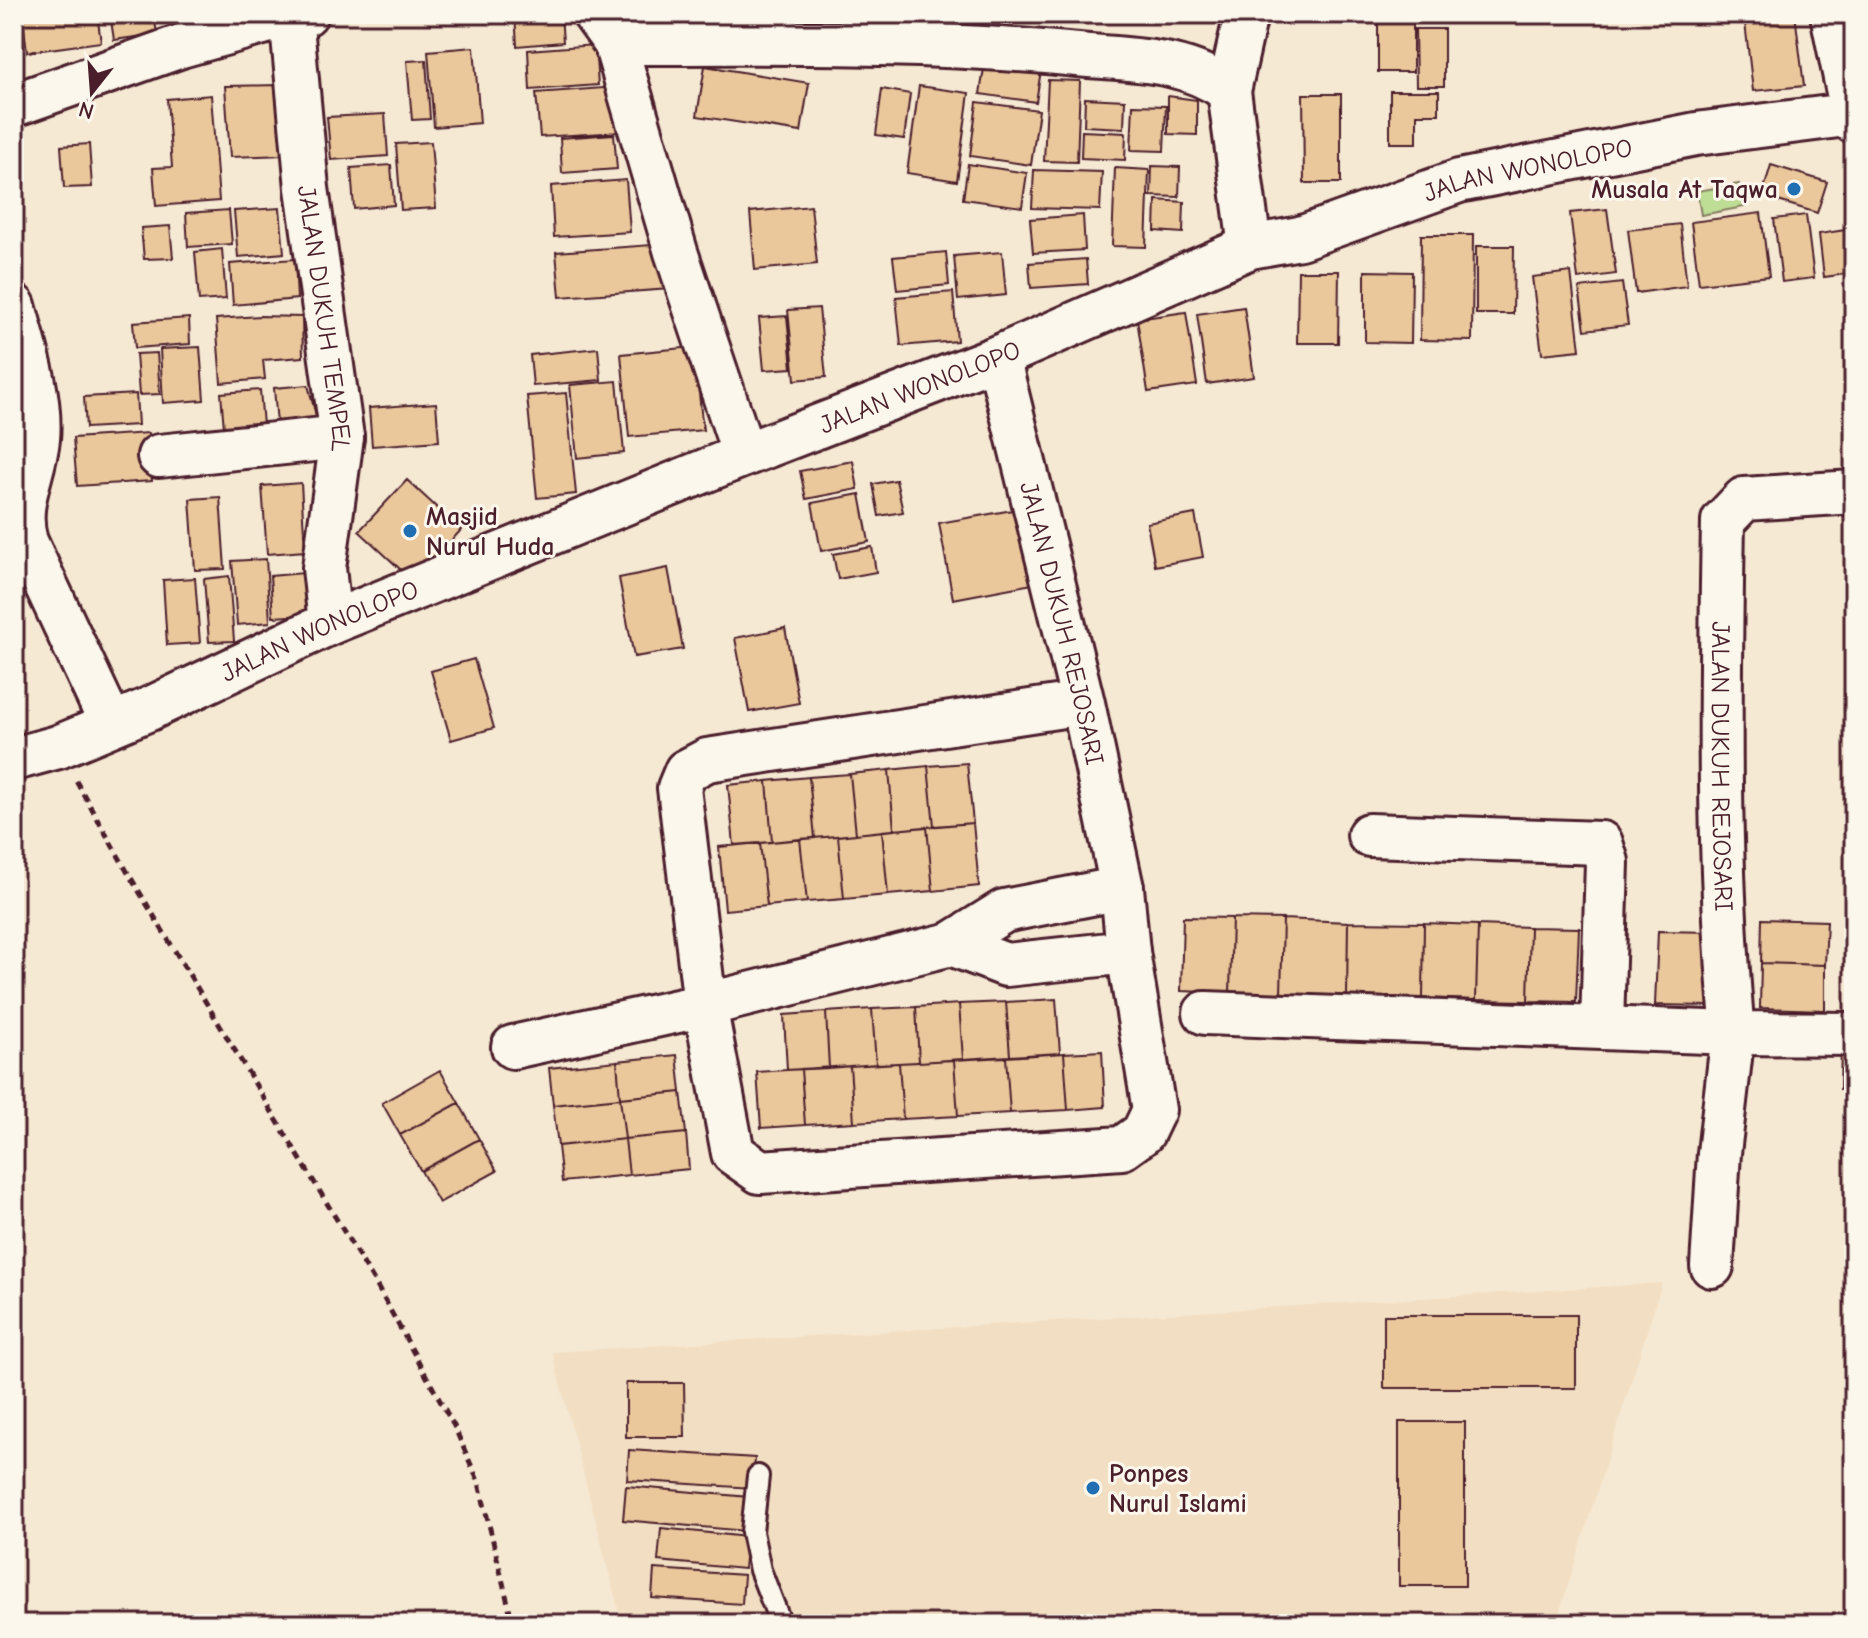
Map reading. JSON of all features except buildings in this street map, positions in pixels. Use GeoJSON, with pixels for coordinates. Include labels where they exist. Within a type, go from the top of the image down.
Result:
{"type":"FeatureCollection","features":[{"type":"Feature","properties":{"kind":"street"},"geometry":{"type":"LineString","coordinates":[[1246,14],[1229,91],[1250,247]]}},
{"type":"Feature","properties":{"kind":"street"},"geometry":{"type":"LineString","coordinates":[[1832,14],[1853,116]]}},
{"type":"Feature","properties":{"kind":"street","name":"JALAN DUKUH TEMPEL"},"geometry":{"type":"LineString","coordinates":[[14,105],[181,46],[293,15],[307,188],[342,437],[324,568],[330,623]]}},
{"type":"Feature","properties":{"kind":"street"},"geometry":{"type":"LineString","coordinates":[[744,455],[605,28],[990,30],[1173,65],[1210,77],[1229,91]]}},
{"type":"Feature","properties":{"kind":"street","name":"JALAN WONOLOPO"},"geometry":{"type":"LineString","coordinates":[[14,759],[58,747],[149,709],[330,623],[744,455],[998,357],[1250,247],[1300,238],[1459,181],[1696,134],[1853,116]]}},
{"type":"Feature","properties":{"kind":"street"},"geometry":{"type":"LineString","coordinates":[[14,306],[38,428],[21,523],[26,542],[111,724]]}},
{"type":"Feature","properties":{"kind":"street","name":"JALAN DUKUH REJOSARI"},"geometry":{"type":"LineString","coordinates":[[998,357],[1083,703],[1122,888],[1128,952],[1154,1110],[1143,1133],[1122,1148],[760,1172],[733,1153],[705,1005],[679,788],[686,771],[707,760],[1083,703]]}},
{"type":"Feature","properties":{"kind":"street"},"geometry":{"type":"LineString","coordinates":[[159,456],[342,437]]}},
{"type":"Feature","properties":{"kind":"street","name":"JALAN DUKUH REJOSARI"},"geometry":{"type":"LineString","coordinates":[[1712,1266],[1719,1153],[1733,1033],[1722,912],[1719,754],[1723,521],[1744,499],[1854,492]]}},
{"type":"Feature","properties":{"kind":"street"},"geometry":{"type":"LineString","coordinates":[[1369,835],[1601,843],[1607,862],[1602,1026]]}},
{"type":"Feature","properties":{"kind":"street"},"geometry":{"type":"LineString","coordinates":[[513,1047],[705,1005],[951,944],[1004,911],[1122,888]]}},
{"type":"Feature","properties":{"kind":"street"},"geometry":{"type":"LineString","coordinates":[[951,944],[1006,965],[1128,952]]}},
{"type":"Feature","properties":{"kind":"street"},"geometry":{"type":"LineString","coordinates":[[1205,1013],[1733,1033],[1854,1034]]}},
{"type":"Feature","properties":{"kind":"lane"},"geometry":{"type":"LineString","coordinates":[[758,1476],[752,1532],[760,1570],[781,1624]]}},
{"type":"Feature","properties":{"kind":"path"},"geometry":{"type":"LineString","coordinates":[[58,747],[128,873],[378,1288],[454,1426],[479,1483],[513,1624]]}},
{"type":"Feature","properties":{"kind":"shaded area","name":"Ponpes Nurul Islami"},"geometry":{"type":"Polygon","coordinates":[[[1662,1283],[1556,1624],[622,1624],[552,1352],[1662,1283]]]}},
{"type":"Feature","properties":{"kind":"green space"},"geometry":{"type":"Polygon","coordinates":[[[1739,184],[1744,207],[1701,215],[1697,191],[1739,184]]]}},
{"type":"Feature","properties":{"kind":"place","name":"Musala At Taqwa"},"geometry":{"type":"Point","coordinates":[1794,189]}},
{"type":"Feature","properties":{"kind":"place","name":"Masjid Nurul Huda"},"geometry":{"type":"Point","coordinates":[410,531]}},
{"type":"Feature","properties":{"kind":"place","name":"Ponpes Nurul Islami"},"geometry":{"type":"Point","coordinates":[1093,1488]}}]}
